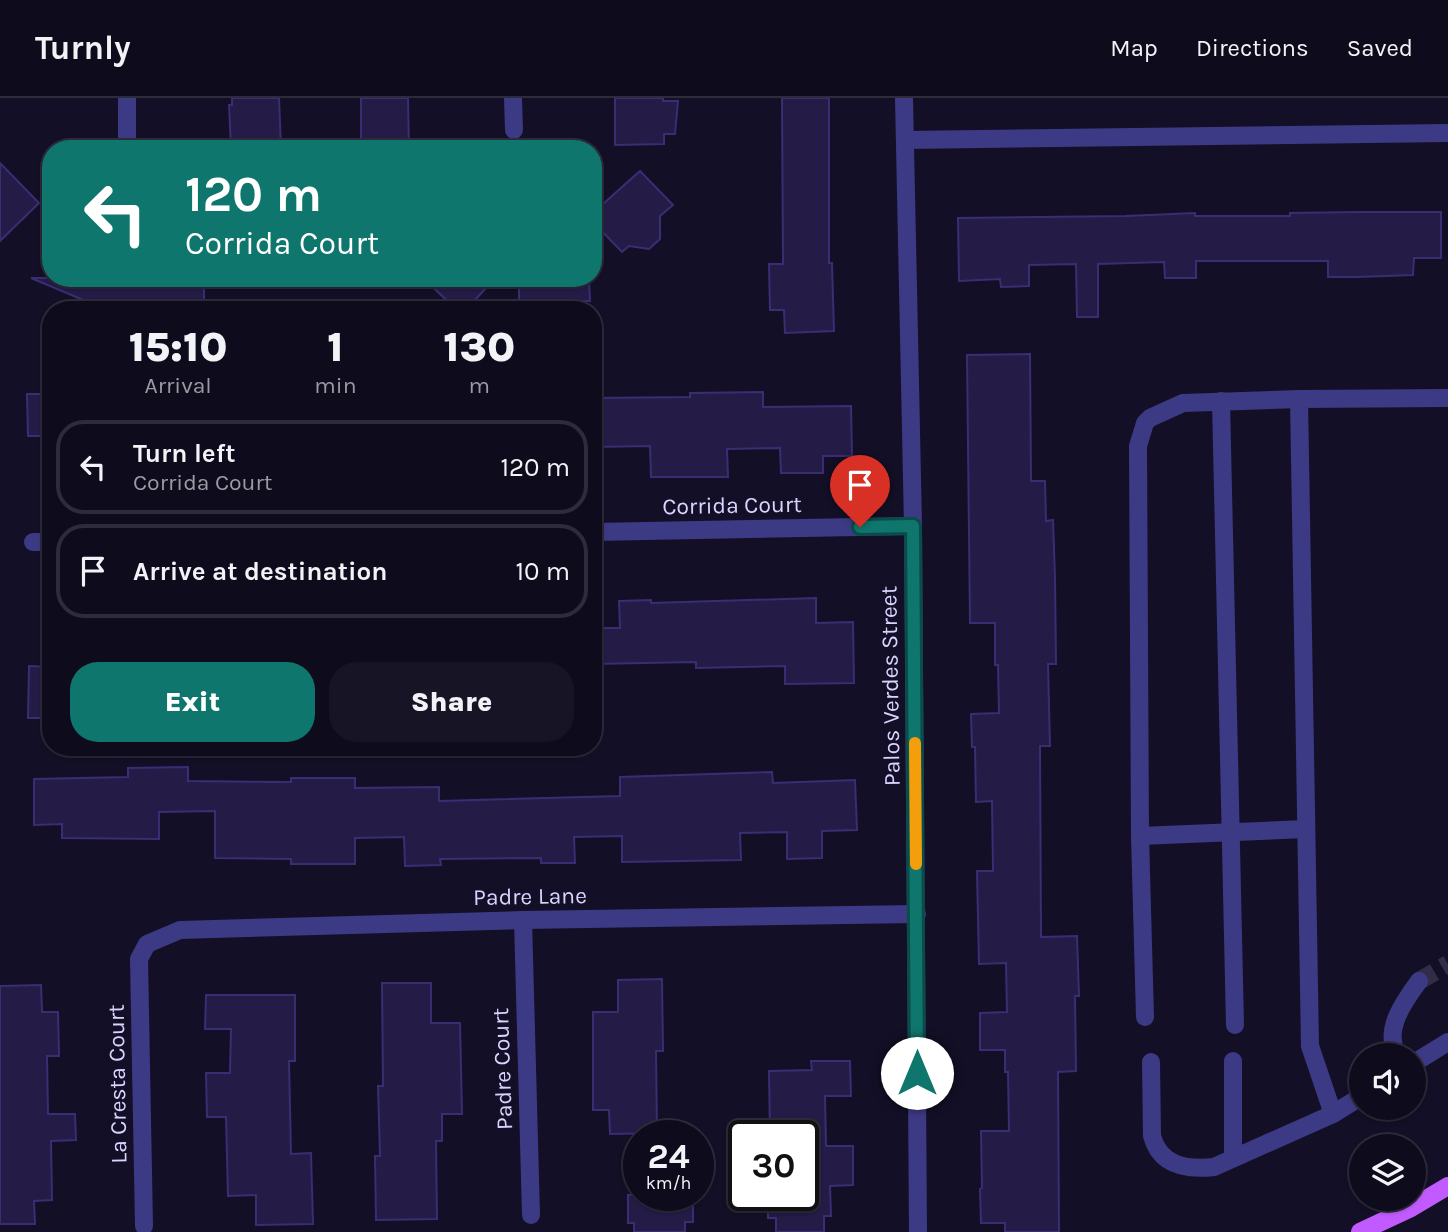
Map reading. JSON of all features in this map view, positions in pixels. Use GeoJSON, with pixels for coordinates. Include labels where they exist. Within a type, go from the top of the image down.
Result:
{"type":"FeatureCollection","features":[{"type":"Feature","properties":{"kind":"main road"},"geometry":{"type":"LineString","coordinates":[[1360,1232],[1411,1208],[1448,1186]]}},
{"type":"Feature","properties":{"kind":"street"},"geometry":{"type":"LineString","coordinates":[[127,98],[127,137]]}},
{"type":"Feature","properties":{"kind":"street"},"geometry":{"type":"LineString","coordinates":[[513,98],[514,130]]}},
{"type":"Feature","properties":{"kind":"street","name":"Palos Verdes Street"},"geometry":{"type":"LineString","coordinates":[[904,98],[913,526],[918,1232]]}},
{"type":"Feature","properties":{"kind":"street"},"geometry":{"type":"LineString","coordinates":[[905,140],[1448,133]]}},
{"type":"Feature","properties":{"kind":"street"},"geometry":{"type":"LineString","coordinates":[[1144,1017],[1138,446],[1145,423],[1183,402],[1448,398]]}},
{"type":"Feature","properties":{"kind":"street"},"geometry":{"type":"LineString","coordinates":[[1300,399],[1310,1045],[1333,1114]]}},
{"type":"Feature","properties":{"kind":"street"},"geometry":{"type":"LineString","coordinates":[[1221,401],[1235,1025]]}},
{"type":"Feature","properties":{"kind":"street","name":"Corrida Court"},"geometry":{"type":"LineString","coordinates":[[602,532],[913,526]]}},
{"type":"Feature","properties":{"kind":"street"},"geometry":{"type":"LineString","coordinates":[[1140,836],[1306,829]]}},
{"type":"Feature","properties":{"kind":"street","name":"Padre Lane"},"geometry":{"type":"LineString","coordinates":[[147,944],[180,930],[523,920],[917,914]]}},
{"type":"Feature","properties":{"kind":"street","name":"Padre Court"},"geometry":{"type":"LineString","coordinates":[[523,920],[531,1215]]}},
{"type":"Feature","properties":{"kind":"street","name":"La Cresta Court"},"geometry":{"type":"LineString","coordinates":[[144,1226],[139,959],[147,944]]}},
{"type":"Feature","properties":{"kind":"street"},"geometry":{"type":"LineString","coordinates":[[1394,1043],[1394,1028],[1400,1006],[1419,981]]}},
{"type":"Feature","properties":{"kind":"street"},"geometry":{"type":"LineString","coordinates":[[1426,1056],[1448,1042]]}},
{"type":"Feature","properties":{"kind":"street"},"geometry":{"type":"LineString","coordinates":[[1233,1061],[1233,1158]]}},
{"type":"Feature","properties":{"kind":"street"},"geometry":{"type":"LineString","coordinates":[[1151,1062],[1152,1136],[1160,1153],[1174,1164],[1195,1169],[1214,1167],[1333,1114],[1349,1104]]}},
{"type":"Feature","properties":{"kind":"building"},"geometry":{"type":"Polygon","coordinates":[[[232,98],[279,98],[281,140],[231,140],[229,105],[232,105],[232,98]]]}},
{"type":"Feature","properties":{"kind":"building"},"geometry":{"type":"Polygon","coordinates":[[[361,98],[408,98],[409,140],[361,140],[361,98]]]}},
{"type":"Feature","properties":{"kind":"building"},"geometry":{"type":"Polygon","coordinates":[[[615,98],[663,98],[663,101],[678,101],[675,134],[664,134],[664,144],[615,145],[615,98]]]}},
{"type":"Feature","properties":{"kind":"building"},"geometry":{"type":"Polygon","coordinates":[[[782,98],[829,98],[829,263],[832,263],[834,331],[785,333],[784,310],[770,310],[769,264],[783,264],[782,98]]]}},
{"type":"Feature","properties":{"kind":"building"},"geometry":{"type":"Polygon","coordinates":[[[0,163],[39,203],[0,241],[0,163]]]}},
{"type":"Feature","properties":{"kind":"building"},"geometry":{"type":"Polygon","coordinates":[[[640,171],[673,205],[660,216],[660,239],[649,249],[629,246],[622,252],[602,231],[602,205],[640,171]]]}},
{"type":"Feature","properties":{"kind":"building"},"geometry":{"type":"Polygon","coordinates":[[[1441,212],[1441,258],[1414,258],[1413,275],[1357,277],[1328,277],[1328,261],[1196,261],[1196,278],[1165,278],[1164,262],[1098,264],[1098,317],[1077,317],[1076,264],[1029,265],[1029,286],[1001,287],[1000,279],[959,281],[958,218],[1195,213],[1195,216],[1290,216],[1290,213],[1441,212]]]}},
{"type":"Feature","properties":{"kind":"building"},"geometry":{"type":"Polygon","coordinates":[[[52,287],[204,287],[204,301],[86,301],[52,287]]]}},
{"type":"Feature","properties":{"kind":"building"},"geometry":{"type":"Polygon","coordinates":[[[433,287],[487,287],[474,301],[447,301],[433,287]]]}},
{"type":"Feature","properties":{"kind":"building"},"geometry":{"type":"Polygon","coordinates":[[[519,287],[589,287],[590,301],[519,301],[519,287]]]}},
{"type":"Feature","properties":{"kind":"building"},"geometry":{"type":"Polygon","coordinates":[[[1030,354],[1031,481],[1045,481],[1046,521],[1053,520],[1055,578],[1056,664],[1048,664],[1050,746],[1040,746],[1041,937],[1077,936],[1079,996],[1075,996],[1076,1071],[1058,1072],[1059,1232],[1005,1232],[1005,1223],[981,1223],[981,1131],[1009,1131],[1005,1050],[980,1050],[980,1013],[1007,1012],[1006,963],[979,964],[977,871],[993,871],[992,801],[976,802],[975,747],[972,747],[971,714],[999,713],[995,623],[970,623],[967,355],[1030,354]]]}},
{"type":"Feature","properties":{"kind":"building"},"geometry":{"type":"Polygon","coordinates":[[[763,392],[763,407],[851,406],[852,456],[823,456],[823,473],[781,473],[780,448],[727,449],[728,477],[651,477],[650,446],[602,447],[602,398],[690,397],[690,393],[763,392]]]}},
{"type":"Feature","properties":{"kind":"building"},"geometry":{"type":"Polygon","coordinates":[[[27,394],[42,394],[42,436],[28,436],[27,394]]]}},
{"type":"Feature","properties":{"kind":"building"},"geometry":{"type":"Polygon","coordinates":[[[816,598],[816,623],[853,622],[854,683],[785,684],[785,666],[696,668],[696,662],[602,664],[602,628],[620,628],[619,601],[651,600],[651,603],[816,598]]]}},
{"type":"Feature","properties":{"kind":"building"},"geometry":{"type":"Polygon","coordinates":[[[29,666],[42,667],[42,718],[28,718],[29,666]]]}},
{"type":"Feature","properties":{"kind":"building"},"geometry":{"type":"Polygon","coordinates":[[[188,767],[188,781],[291,782],[291,778],[355,778],[355,788],[439,787],[439,801],[620,796],[620,777],[772,772],[773,783],[855,780],[857,830],[822,831],[822,858],[787,859],[787,832],[740,833],[741,860],[622,862],[622,836],[574,837],[575,863],[541,863],[541,858],[440,859],[441,865],[405,866],[404,837],[355,838],[355,864],[291,864],[291,859],[215,858],[215,811],[159,812],[159,839],[62,838],[62,824],[34,825],[34,779],[128,777],[128,768],[188,767]]]}},
{"type":"Feature","properties":{"kind":"building"},"geometry":{"type":"Polygon","coordinates":[[[662,979],[663,1051],[656,1051],[657,1120],[623,1120],[623,1134],[610,1134],[609,1110],[593,1110],[593,1012],[618,1012],[618,980],[662,979]]]}},
{"type":"Feature","properties":{"kind":"building"},"geometry":{"type":"Polygon","coordinates":[[[382,983],[431,983],[431,1023],[460,1023],[462,1114],[442,1114],[442,1141],[436,1141],[437,1219],[376,1220],[375,1156],[380,1156],[378,1086],[383,1086],[382,983]]]}},
{"type":"Feature","properties":{"kind":"building"},"geometry":{"type":"Polygon","coordinates":[[[41,985],[42,1012],[58,1012],[59,1056],[47,1056],[48,1114],[75,1114],[76,1140],[51,1141],[52,1200],[34,1201],[35,1224],[0,1224],[0,986],[41,985]]]}},
{"type":"Feature","properties":{"kind":"building"},"geometry":{"type":"Polygon","coordinates":[[[206,995],[295,995],[295,1061],[289,1061],[291,1154],[311,1153],[313,1224],[256,1225],[256,1195],[228,1196],[226,1117],[207,1117],[206,1073],[230,1073],[231,1029],[205,1029],[206,995]]]}},
{"type":"Feature","properties":{"kind":"building"},"geometry":{"type":"Polygon","coordinates":[[[811,1061],[850,1061],[851,1096],[825,1096],[826,1146],[853,1146],[853,1185],[830,1186],[831,1216],[824,1216],[824,1232],[776,1232],[776,1218],[768,1218],[768,1211],[819,1211],[819,1120],[770,1120],[769,1071],[812,1070],[811,1061]]]}},
{"type":"Feature","properties":{"kind":"building"},"geometry":{"type":"Polygon","coordinates":[[[628,1211],[693,1211],[693,1222],[685,1222],[685,1232],[634,1232],[634,1223],[628,1223],[628,1211]]]}},
{"type":"Feature","properties":{"kind":"tunnel"},"geometry":{"type":"LineString","coordinates":[[1419,981],[1448,964]]}},
{"type":"Feature","properties":{"kind":"slow traffic"},"geometry":{"type":"LineString","coordinates":[[915,743],[916,864]]}},
{"type":"Feature","properties":{"kind":"route"},"geometry":{"type":"LineString","coordinates":[[860,527],[913,526],[917,1073]]}}]}
